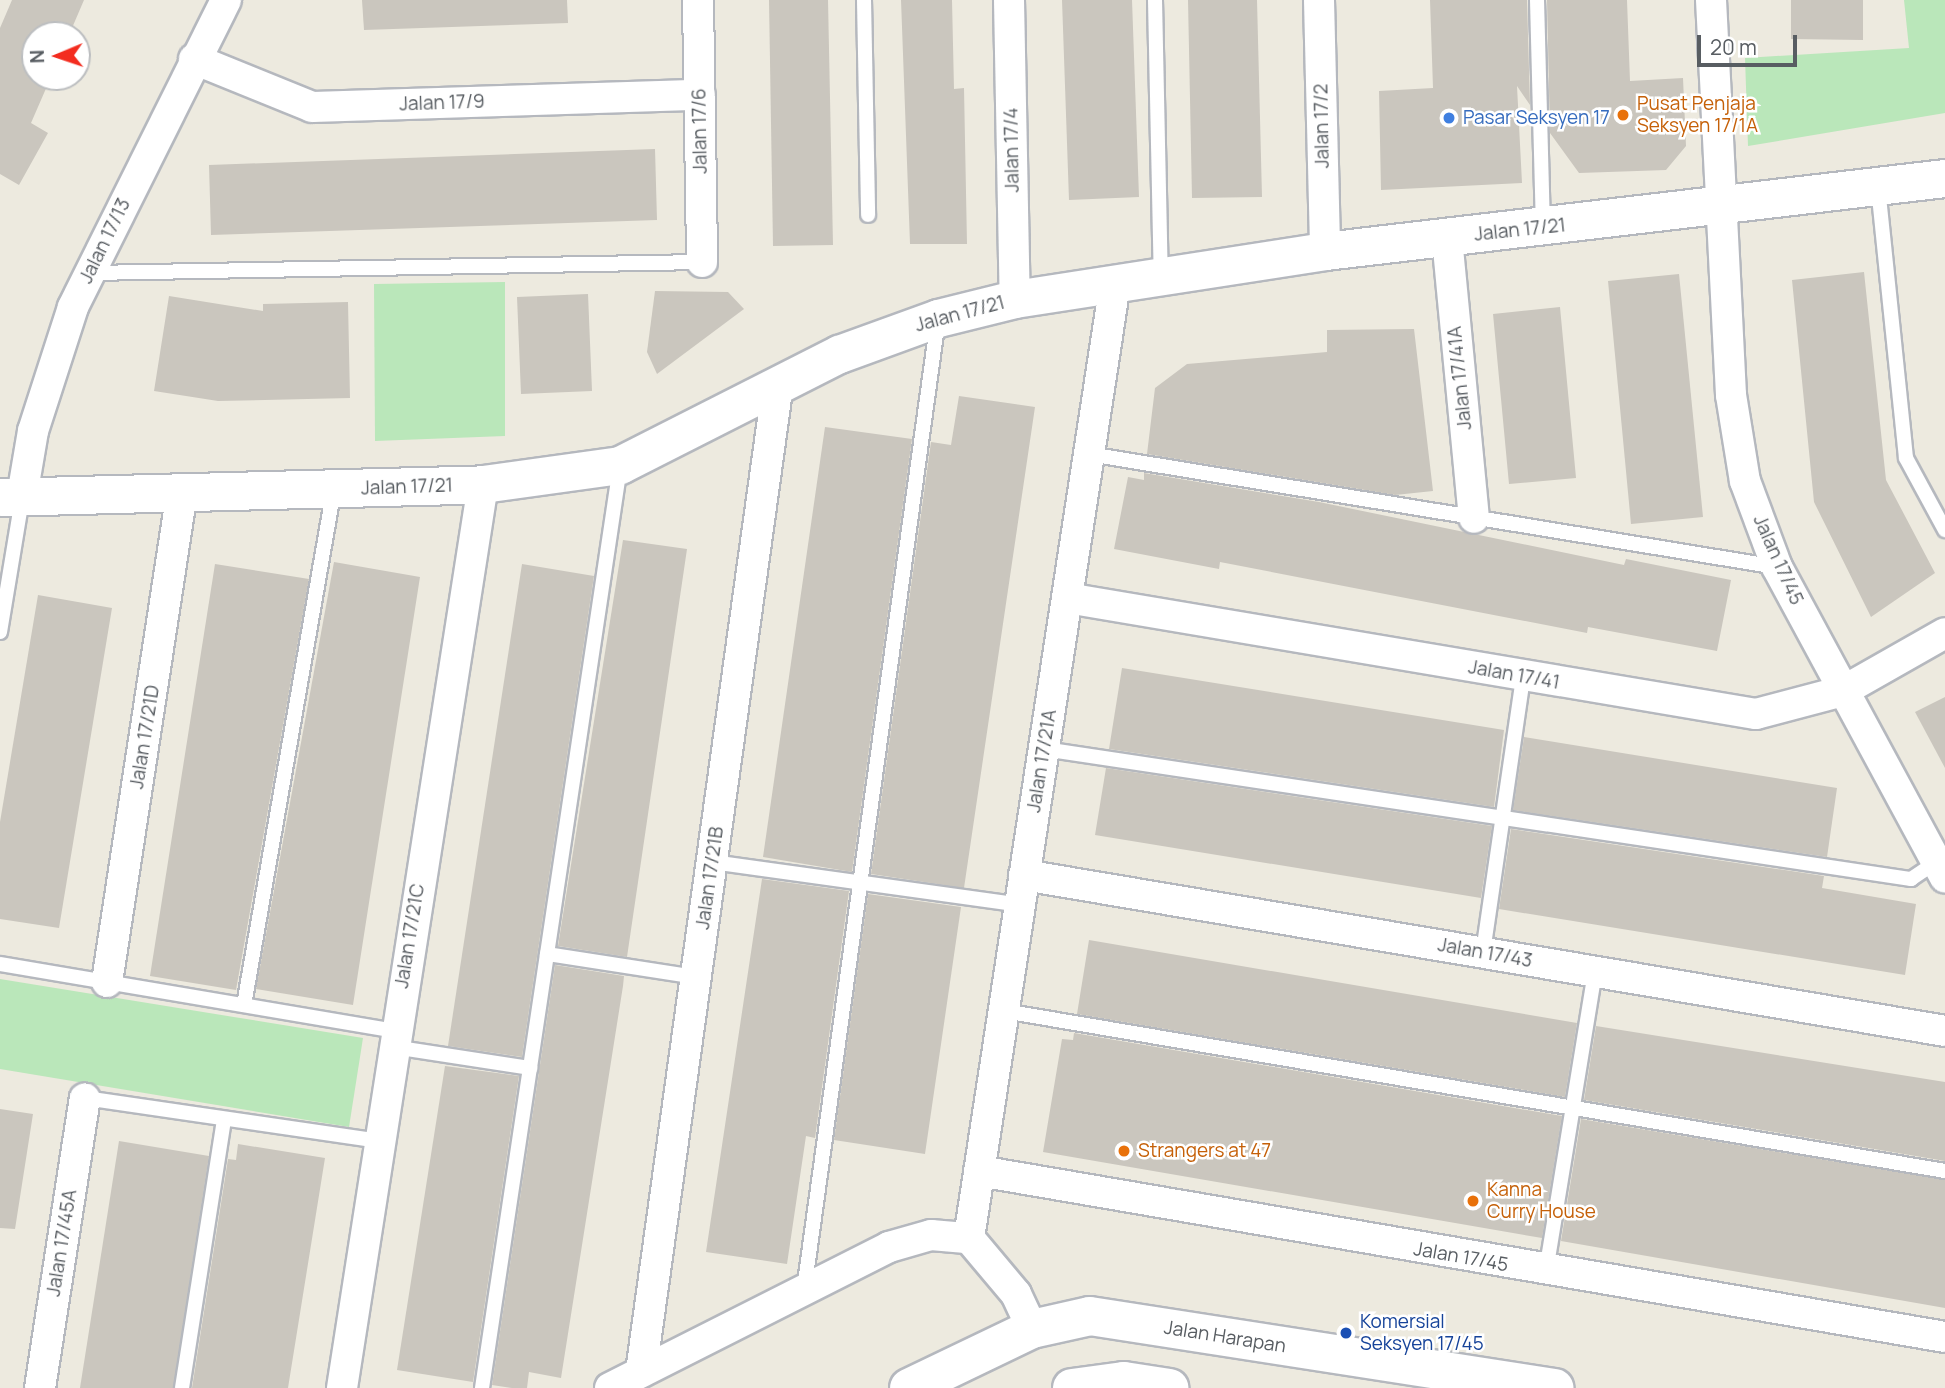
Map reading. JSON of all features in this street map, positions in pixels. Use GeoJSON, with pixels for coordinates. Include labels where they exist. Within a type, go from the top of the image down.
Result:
{"type":"FeatureCollection","features":[{"type":"Feature","properties":{"kind":"main road","name":"Jalan Harapan"},"geometry":{"type":"LineString","coordinates":[[909,1388],[1032,1329],[1090,1316],[1554,1388]]}},
{"type":"Feature","properties":{"kind":"main road"},"geometry":{"type":"LineString","coordinates":[[1072,1388],[1124,1384],[1169,1388]]}},
{"type":"Feature","properties":{"kind":"street","name":"Jalan 17/13"},"geometry":{"type":"LineString","coordinates":[[11,496],[73,307],[194,59],[226,0]]}},
{"type":"Feature","properties":{"kind":"street","name":"Jalan 17/6"},"geometry":{"type":"LineString","coordinates":[[698,0],[702,262]]}},
{"type":"Feature","properties":{"kind":"street","name":"Jalan 17/4"},"geometry":{"type":"LineString","coordinates":[[1009,0],[1015,299]]}},
{"type":"Feature","properties":{"kind":"street","name":"Jalan 17/2"},"geometry":{"type":"LineString","coordinates":[[1319,0],[1325,251]]}},
{"type":"Feature","properties":{"kind":"street","name":"Jalan 17/45"},"geometry":{"type":"LineString","coordinates":[[1711,0],[1731,395],[1745,481],[1777,567],[1941,870]]}},
{"type":"Feature","properties":{"kind":"street","name":"Jalan 17/9"},"geometry":{"type":"LineString","coordinates":[[194,59],[312,107],[700,95]]}},
{"type":"Feature","properties":{"kind":"street","name":"Jalan 17/21"},"geometry":{"type":"LineString","coordinates":[[11,496],[483,484],[620,465],[839,354],[938,318],[1015,299],[1325,251],[1721,208],[1945,178]]}},
{"type":"Feature","properties":{"kind":"street","name":"Jalan 17/41A"},"geometry":{"type":"LineString","coordinates":[[1447,238],[1474,517]]}},
{"type":"Feature","properties":{"kind":"street","name":"Jalan 17/21A"},"geometry":{"type":"LineString","coordinates":[[969,1238],[1115,284]]}},
{"type":"Feature","properties":{"kind":"street","name":"Jalan 17/21B"},"geometry":{"type":"LineString","coordinates":[[641,1372],[778,384]]}},
{"type":"Feature","properties":{"kind":"street","name":"Jalan 17/21C"},"geometry":{"type":"LineString","coordinates":[[342,1388],[378,1141],[483,484]]}},
{"type":"Feature","properties":{"kind":"street","name":"Jalan 17/21D"},"geometry":{"type":"LineString","coordinates":[[107,982],[182,493]]}},
{"type":"Feature","properties":{"kind":"street","name":"Jalan 17/41"},"geometry":{"type":"LineString","coordinates":[[1067,598],[1523,677],[1756,714],[1843,691],[1945,633]]}},
{"type":"Feature","properties":{"kind":"street","name":"Jalan 17/43"},"geometry":{"type":"LineString","coordinates":[[1024,875],[1945,1031]]}},
{"type":"Feature","properties":{"kind":"street","name":"Jalan 17/45A"},"geometry":{"type":"LineString","coordinates":[[40,1388],[85,1098]]}},
{"type":"Feature","properties":{"kind":"street","name":"Jalan 17/45"},"geometry":{"type":"LineString","coordinates":[[979,1171],[1546,1273],[1945,1337]]}},
{"type":"Feature","properties":{"kind":"street"},"geometry":{"type":"LineString","coordinates":[[610,1388],[889,1247],[931,1235],[969,1238],[1016,1294],[1032,1329]]}},
{"type":"Feature","properties":{"kind":"lane"},"geometry":{"type":"LineString","coordinates":[[864,0],[869,215]]}},
{"type":"Feature","properties":{"kind":"lane"},"geometry":{"type":"LineString","coordinates":[[1155,0],[1161,277]]}},
{"type":"Feature","properties":{"kind":"lane"},"geometry":{"type":"LineString","coordinates":[[1537,0],[1543,228]]}},
{"type":"Feature","properties":{"kind":"lane"},"geometry":{"type":"LineString","coordinates":[[1878,187],[1906,458],[1945,530]]}},
{"type":"Feature","properties":{"kind":"lane"},"geometry":{"type":"LineString","coordinates":[[90,273],[702,262]]}},
{"type":"Feature","properties":{"kind":"lane"},"geometry":{"type":"LineString","coordinates":[[804,1290],[938,318]]}},
{"type":"Feature","properties":{"kind":"lane"},"geometry":{"type":"LineString","coordinates":[[1089,454],[1777,567]]}},
{"type":"Feature","properties":{"kind":"lane"},"geometry":{"type":"LineString","coordinates":[[482,1388],[620,465]]}},
{"type":"Feature","properties":{"kind":"lane"},"geometry":{"type":"LineString","coordinates":[[244,1005],[334,489]]}},
{"type":"Feature","properties":{"kind":"lane"},"geometry":{"type":"LineString","coordinates":[[0,632],[11,496]]}},
{"type":"Feature","properties":{"kind":"lane"},"geometry":{"type":"LineString","coordinates":[[1483,952],[1523,677]]}},
{"type":"Feature","properties":{"kind":"lane"},"geometry":{"type":"LineString","coordinates":[[1044,749],[1502,815],[1911,879],[1941,870]]}},
{"type":"Feature","properties":{"kind":"lane"},"geometry":{"type":"LineString","coordinates":[[712,862],[1020,905]]}},
{"type":"Feature","properties":{"kind":"lane"},"geometry":{"type":"LineString","coordinates":[[548,954],[696,976]]}},
{"type":"Feature","properties":{"kind":"lane"},"geometry":{"type":"LineString","coordinates":[[0,964],[244,1005],[530,1068]]}},
{"type":"Feature","properties":{"kind":"lane"},"geometry":{"type":"LineString","coordinates":[[1546,1273],[1595,971]]}},
{"type":"Feature","properties":{"kind":"lane"},"geometry":{"type":"LineString","coordinates":[[1004,1011],[1945,1171]]}},
{"type":"Feature","properties":{"kind":"lane"},"geometry":{"type":"LineString","coordinates":[[85,1098],[378,1141]]}},
{"type":"Feature","properties":{"kind":"lane"},"geometry":{"type":"LineString","coordinates":[[182,1388],[224,1119]]}},
{"type":"Feature","properties":{"kind":"green space"},"geometry":{"type":"Polygon","coordinates":[[[1904,0],[1945,0],[1945,113],[1748,146],[1745,58],[1909,48],[1904,0]]]}},
{"type":"Feature","properties":{"kind":"green space"},"geometry":{"type":"Polygon","coordinates":[[[505,282],[505,436],[375,441],[374,284],[505,282]]]}},
{"type":"Feature","properties":{"kind":"green space"},"geometry":{"type":"Polygon","coordinates":[[[0,979],[363,1038],[349,1127],[0,1069],[0,979]]]}},
{"type":"Feature","properties":{"kind":"building"},"geometry":{"type":"Polygon","coordinates":[[[12,0],[84,0],[75,21],[21,21],[21,91],[45,91],[31,123],[48,133],[19,185],[0,174],[0,28],[12,0]]]}},
{"type":"Feature","properties":{"kind":"building"},"geometry":{"type":"Polygon","coordinates":[[[362,0],[567,0],[568,23],[364,30],[362,0]]]}},
{"type":"Feature","properties":{"kind":"building"},"geometry":{"type":"Polygon","coordinates":[[[769,0],[828,0],[833,245],[773,246],[769,0]]]}},
{"type":"Feature","properties":{"kind":"building"},"geometry":{"type":"Polygon","coordinates":[[[901,0],[952,0],[954,89],[964,88],[967,244],[910,244],[901,0]]]}},
{"type":"Feature","properties":{"kind":"building"},"geometry":{"type":"Polygon","coordinates":[[[1062,0],[1132,0],[1139,197],[1069,200],[1062,0]]]}},
{"type":"Feature","properties":{"kind":"building"},"geometry":{"type":"Polygon","coordinates":[[[1188,0],[1257,0],[1262,197],[1192,198],[1188,0]]]}},
{"type":"Feature","properties":{"kind":"building","name":"Pasar Seksyen 17"},"geometry":{"type":"Polygon","coordinates":[[[1430,0],[1527,0],[1530,105],[1517,86],[1522,183],[1381,190],[1379,91],[1433,88],[1430,0]]]}},
{"type":"Feature","properties":{"kind":"building"},"geometry":{"type":"Polygon","coordinates":[[[1547,0],[1627,0],[1630,81],[1683,78],[1686,146],[1666,170],[1579,173],[1550,133],[1547,0]]]}},
{"type":"Feature","properties":{"kind":"building"},"geometry":{"type":"Polygon","coordinates":[[[1791,0],[1863,0],[1863,40],[1791,39],[1791,0]]]}},
{"type":"Feature","properties":{"kind":"building"},"geometry":{"type":"Polygon","coordinates":[[[655,149],[657,220],[211,235],[209,165],[655,149]]]}},
{"type":"Feature","properties":{"kind":"building"},"geometry":{"type":"Polygon","coordinates":[[[1864,272],[1886,480],[1935,573],[1871,617],[1814,502],[1792,280],[1864,272]]]}},
{"type":"Feature","properties":{"kind":"building"},"geometry":{"type":"Polygon","coordinates":[[[1679,274],[1703,517],[1631,524],[1608,281],[1679,274]]]}},
{"type":"Feature","properties":{"kind":"building"},"geometry":{"type":"Polygon","coordinates":[[[655,291],[728,292],[744,309],[657,374],[647,352],[655,291]]]}},
{"type":"Feature","properties":{"kind":"building"},"geometry":{"type":"Polygon","coordinates":[[[588,294],[592,391],[521,394],[517,297],[588,294]]]}},
{"type":"Feature","properties":{"kind":"building"},"geometry":{"type":"Polygon","coordinates":[[[169,296],[263,311],[263,304],[348,302],[350,398],[218,401],[154,391],[169,296]]]}},
{"type":"Feature","properties":{"kind":"building"},"geometry":{"type":"Polygon","coordinates":[[[1560,307],[1576,478],[1509,484],[1493,314],[1560,307]]]}},
{"type":"Feature","properties":{"kind":"building"},"geometry":{"type":"Polygon","coordinates":[[[1414,329],[1433,491],[1395,495],[1147,454],[1155,388],[1187,364],[1327,352],[1327,330],[1414,329]]]}},
{"type":"Feature","properties":{"kind":"building"},"geometry":{"type":"Polygon","coordinates":[[[959,396],[1035,407],[964,888],[871,874],[931,442],[951,445],[959,396]]]}},
{"type":"Feature","properties":{"kind":"building"},"geometry":{"type":"Polygon","coordinates":[[[825,427],[912,439],[852,872],[763,857],[825,427]]]}},
{"type":"Feature","properties":{"kind":"building"},"geometry":{"type":"Polygon","coordinates":[[[1144,473],[1319,502],[1624,565],[1626,559],[1731,580],[1717,651],[1588,627],[1587,633],[1220,562],[1219,569],[1114,549],[1128,477],[1144,480],[1144,473]]]}},
{"type":"Feature","properties":{"kind":"building"},"geometry":{"type":"Polygon","coordinates":[[[623,540],[687,549],[627,957],[558,946],[623,540]]]}},
{"type":"Feature","properties":{"kind":"building"},"geometry":{"type":"Polygon","coordinates":[[[334,562],[420,577],[353,1005],[256,989],[334,562]]]}},
{"type":"Feature","properties":{"kind":"building"},"geometry":{"type":"Polygon","coordinates":[[[215,564],[309,579],[236,990],[150,976],[215,564]]]}},
{"type":"Feature","properties":{"kind":"building"},"geometry":{"type":"Polygon","coordinates":[[[522,564],[594,576],[522,1057],[448,1046],[522,564]]]}},
{"type":"Feature","properties":{"kind":"building"},"geometry":{"type":"Polygon","coordinates":[[[38,595],[112,608],[59,928],[0,919],[0,822],[38,595]]]}},
{"type":"Feature","properties":{"kind":"building"},"geometry":{"type":"Polygon","coordinates":[[[1122,668],[1504,730],[1494,807],[1109,749],[1122,668]]]}},
{"type":"Feature","properties":{"kind":"building"},"geometry":{"type":"Polygon","coordinates":[[[1945,697],[1945,768],[1915,712],[1945,697]]]}},
{"type":"Feature","properties":{"kind":"building"},"geometry":{"type":"Polygon","coordinates":[[[1524,737],[1837,788],[1827,857],[1513,810],[1524,737]]]}},
{"type":"Feature","properties":{"kind":"building"},"geometry":{"type":"Polygon","coordinates":[[[1106,768],[1492,826],[1481,898],[1095,835],[1106,768]]]}},
{"type":"Feature","properties":{"kind":"building"},"geometry":{"type":"Polygon","coordinates":[[[1511,829],[1824,876],[1822,888],[1916,904],[1905,975],[1499,909],[1511,829]]]}},
{"type":"Feature","properties":{"kind":"building"},"geometry":{"type":"Polygon","coordinates":[[[762,879],[849,891],[815,1138],[806,1136],[787,1264],[706,1252],[762,879]]]}},
{"type":"Feature","properties":{"kind":"building"},"geometry":{"type":"Polygon","coordinates":[[[868,894],[961,907],[925,1154],[834,1140],[868,894]]]}},
{"type":"Feature","properties":{"kind":"building"},"geometry":{"type":"Polygon","coordinates":[[[1089,940],[1577,1023],[1565,1097],[1077,1014],[1089,940]]]}},
{"type":"Feature","properties":{"kind":"building"},"geometry":{"type":"Polygon","coordinates":[[[555,965],[624,976],[623,986],[561,1378],[529,1372],[527,1388],[512,1388],[492,1385],[555,965]]]}},
{"type":"Feature","properties":{"kind":"building"},"geometry":{"type":"Polygon","coordinates":[[[1596,1026],[1945,1082],[1945,1161],[1584,1100],[1596,1026]]]}},
{"type":"Feature","properties":{"kind":"building"},"geometry":{"type":"Polygon","coordinates":[[[1074,1033],[1562,1116],[1542,1238],[1043,1152],[1062,1039],[1073,1040],[1074,1033]]]}},
{"type":"Feature","properties":{"kind":"building"},"geometry":{"type":"Polygon","coordinates":[[[445,1066],[519,1076],[473,1382],[397,1370],[445,1066]]]}},
{"type":"Feature","properties":{"kind":"building"},"geometry":{"type":"Polygon","coordinates":[[[0,1109],[33,1114],[15,1229],[0,1228],[0,1109]]]}},
{"type":"Feature","properties":{"kind":"building"},"geometry":{"type":"Polygon","coordinates":[[[1581,1119],[1945,1180],[1945,1308],[1561,1241],[1581,1119]]]}},
{"type":"Feature","properties":{"kind":"building"},"geometry":{"type":"Polygon","coordinates":[[[119,1141],[209,1156],[173,1388],[80,1388],[119,1141]]]}},
{"type":"Feature","properties":{"kind":"building"},"geometry":{"type":"Polygon","coordinates":[[[238,1144],[325,1158],[288,1388],[192,1388],[228,1159],[236,1160],[238,1144]]]}},
{"type":"Feature","properties":{"kind":"place","name":"Pusat Penjaja Seksyen 17/1A"},"geometry":{"type":"Point","coordinates":[1623,115]}},
{"type":"Feature","properties":{"kind":"place","name":"Pasar Seksyen 17"},"geometry":{"type":"Point","coordinates":[1449,118]}},
{"type":"Feature","properties":{"kind":"place","name":"Strangers at 47"},"geometry":{"type":"Point","coordinates":[1124,1151]}},
{"type":"Feature","properties":{"kind":"place","name":"Kanna Curry House"},"geometry":{"type":"Point","coordinates":[1473,1201]}},
{"type":"Feature","properties":{"kind":"place","name":"Komersial Seksyen 17/45"},"geometry":{"type":"Point","coordinates":[1346,1333]}}]}
